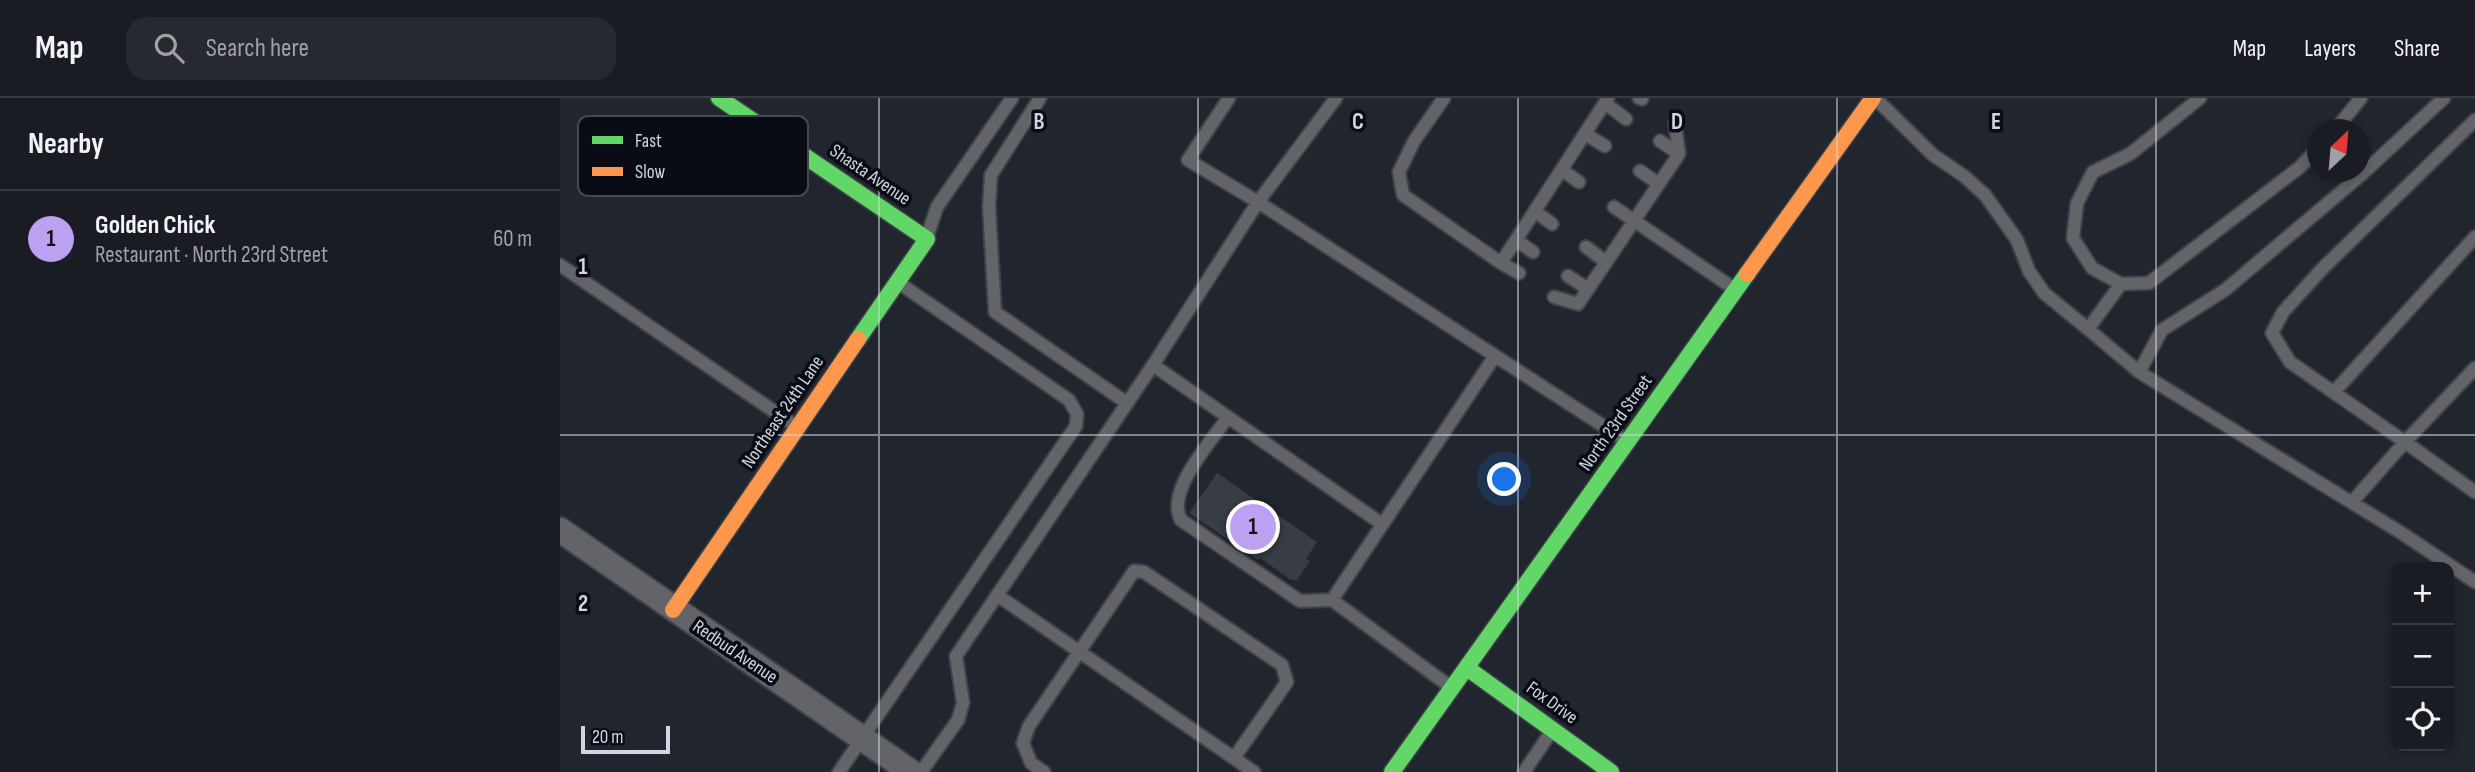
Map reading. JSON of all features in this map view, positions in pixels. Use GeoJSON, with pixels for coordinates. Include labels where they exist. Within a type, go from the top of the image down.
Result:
{"type":"FeatureCollection","features":[{"type":"Feature","properties":{"kind":"street","name":"Shasta Avenue"},"geometry":{"type":"LineString","coordinates":[[719,98],[746,116]]}},
{"type":"Feature","properties":{"kind":"street","name":"North 23rd Street"},"geometry":{"type":"LineString","coordinates":[[1392,772],[1874,98]]}},
{"type":"Feature","properties":{"kind":"street","name":"Shasta Avenue"},"geometry":{"type":"LineString","coordinates":[[808,158],[927,239]]}},
{"type":"Feature","properties":{"kind":"street","name":"Northeast 24th Lane"},"geometry":{"type":"LineString","coordinates":[[673,610],[927,239]]}},
{"type":"Feature","properties":{"kind":"street","name":"Redbud Avenue"},"geometry":{"type":"LineString","coordinates":[[560,530],[911,772]]}},
{"type":"Feature","properties":{"kind":"street","name":"Fox Drive"},"geometry":{"type":"LineString","coordinates":[[1467,667],[1611,772]]}},
{"type":"Feature","properties":{"kind":"lane"},"geometry":{"type":"LineString","coordinates":[[927,239],[937,207],[1012,98]]}},
{"type":"Feature","properties":{"kind":"lane"},"geometry":{"type":"LineString","coordinates":[[1040,98],[991,175],[989,207],[995,312],[1127,403]]}},
{"type":"Feature","properties":{"kind":"lane"},"geometry":{"type":"LineString","coordinates":[[1229,98],[1188,160],[1258,202],[1628,443]]}},
{"type":"Feature","properties":{"kind":"lane"},"geometry":{"type":"LineString","coordinates":[[921,772],[958,720],[963,703],[956,656],[1153,365],[1258,202],[1336,98]]}},
{"type":"Feature","properties":{"kind":"lane"},"geometry":{"type":"LineString","coordinates":[[1444,98],[1414,141],[1399,172],[1403,195],[1519,273]]}},
{"type":"Feature","properties":{"kind":"lane"},"geometry":{"type":"LineString","coordinates":[[1874,98],[1933,155],[1964,176],[1985,195],[2017,240],[2029,271],[2044,293],[2139,372],[2352,502],[2475,582]]}},
{"type":"Feature","properties":{"kind":"lane"},"geometry":{"type":"LineString","coordinates":[[2200,98],[2130,154],[2093,172],[2077,203],[2073,239],[2092,268],[2121,284],[2149,283],[2307,160]]}},
{"type":"Feature","properties":{"kind":"lane"},"geometry":{"type":"LineString","coordinates":[[2345,119],[2361,98]]}},
{"type":"Feature","properties":{"kind":"lane"},"geometry":{"type":"LineString","coordinates":[[2139,372],[2162,330],[2225,290],[2361,175],[2444,98]]}},
{"type":"Feature","properties":{"kind":"lane"},"geometry":{"type":"LineString","coordinates":[[1501,263],[1606,100],[1626,119]]}},
{"type":"Feature","properties":{"kind":"lane"},"geometry":{"type":"LineString","coordinates":[[2475,120],[2323,268],[2283,312],[2272,334],[2290,362],[2475,492]]}},
{"type":"Feature","properties":{"kind":"lane"},"geometry":{"type":"LineString","coordinates":[[1554,298],[1578,304],[1679,154],[1675,123]]}},
{"type":"Feature","properties":{"kind":"lane"},"geometry":{"type":"LineString","coordinates":[[1585,134],[1605,146]]}},
{"type":"Feature","properties":{"kind":"lane"},"geometry":{"type":"LineString","coordinates":[[1660,141],[1679,154]]}},
{"type":"Feature","properties":{"kind":"lane"},"geometry":{"type":"LineString","coordinates":[[1562,170],[1579,182]]}},
{"type":"Feature","properties":{"kind":"lane"},"geometry":{"type":"LineString","coordinates":[[1640,171],[1659,184]]}},
{"type":"Feature","properties":{"kind":"lane"},"geometry":{"type":"LineString","coordinates":[[1614,207],[1736,290]]}},
{"type":"Feature","properties":{"kind":"lane"},"geometry":{"type":"LineString","coordinates":[[1535,211],[1552,224]]}},
{"type":"Feature","properties":{"kind":"lane"},"geometry":{"type":"LineString","coordinates":[[2334,392],[2475,237]]}},
{"type":"Feature","properties":{"kind":"lane"},"geometry":{"type":"LineString","coordinates":[[1516,240],[1533,252]]}},
{"type":"Feature","properties":{"kind":"lane"},"geometry":{"type":"LineString","coordinates":[[1586,247],[1606,262]]}},
{"type":"Feature","properties":{"kind":"lane"},"geometry":{"type":"LineString","coordinates":[[560,265],[798,428]]}},
{"type":"Feature","properties":{"kind":"lane"},"geometry":{"type":"LineString","coordinates":[[1568,276],[1588,289]]}},
{"type":"Feature","properties":{"kind":"lane"},"geometry":{"type":"LineString","coordinates":[[839,772],[1076,426],[1077,414],[1069,400],[897,282]]}},
{"type":"Feature","properties":{"kind":"lane"},"geometry":{"type":"LineString","coordinates":[[2088,329],[2121,284]]}},
{"type":"Feature","properties":{"kind":"lane"},"geometry":{"type":"LineString","coordinates":[[1332,600],[1495,356]]}},
{"type":"Feature","properties":{"kind":"lane"},"geometry":{"type":"LineString","coordinates":[[1153,365],[1382,524]]}},
{"type":"Feature","properties":{"kind":"lane"},"geometry":{"type":"LineString","coordinates":[[2352,502],[2475,368]]}},
{"type":"Feature","properties":{"kind":"lane"},"geometry":{"type":"LineString","coordinates":[[1228,417],[1178,492],[1176,512],[1181,520],[1288,594],[1311,603],[1332,600],[1453,688]]}},
{"type":"Feature","properties":{"kind":"lane"},"geometry":{"type":"LineString","coordinates":[[1044,772],[1031,763],[1023,743],[1029,726],[1077,650],[1134,571],[1144,572],[1282,665],[1287,682],[1234,758]]}},
{"type":"Feature","properties":{"kind":"lane"},"geometry":{"type":"LineString","coordinates":[[997,595],[1254,772]]}},
{"type":"Feature","properties":{"kind":"lane"},"geometry":{"type":"LineString","coordinates":[[1524,772],[1553,730]]}},
{"type":"Feature","properties":{"kind":"building"},"geometry":{"type":"Polygon","coordinates":[[[1217,473],[1317,542],[1306,559],[1310,561],[1297,580],[1291,580],[1260,558],[1258,560],[1189,513],[1217,473]]]}},
{"type":"Feature","properties":{"kind":"traffic: fast"},"geometry":{"type":"LineString","coordinates":[[719,98],[746,116]]}},
{"type":"Feature","properties":{"kind":"traffic: fast"},"geometry":{"type":"LineString","coordinates":[[808,158],[927,239],[858,339]]}},
{"type":"Feature","properties":{"kind":"traffic: fast"},"geometry":{"type":"LineString","coordinates":[[1392,772],[1747,274]]}},
{"type":"Feature","properties":{"kind":"traffic: fast"},"geometry":{"type":"LineString","coordinates":[[1467,668],[1611,772]]}},
{"type":"Feature","properties":{"kind":"traffic: slow"},"geometry":{"type":"LineString","coordinates":[[1747,274],[1873,98]]}},
{"type":"Feature","properties":{"kind":"traffic: slow"},"geometry":{"type":"LineString","coordinates":[[673,610],[858,339]]}},
{"type":"Feature","properties":{"kind":"place","name":"Golden Chick"},"geometry":{"type":"Point","coordinates":[1253,527]}}]}
